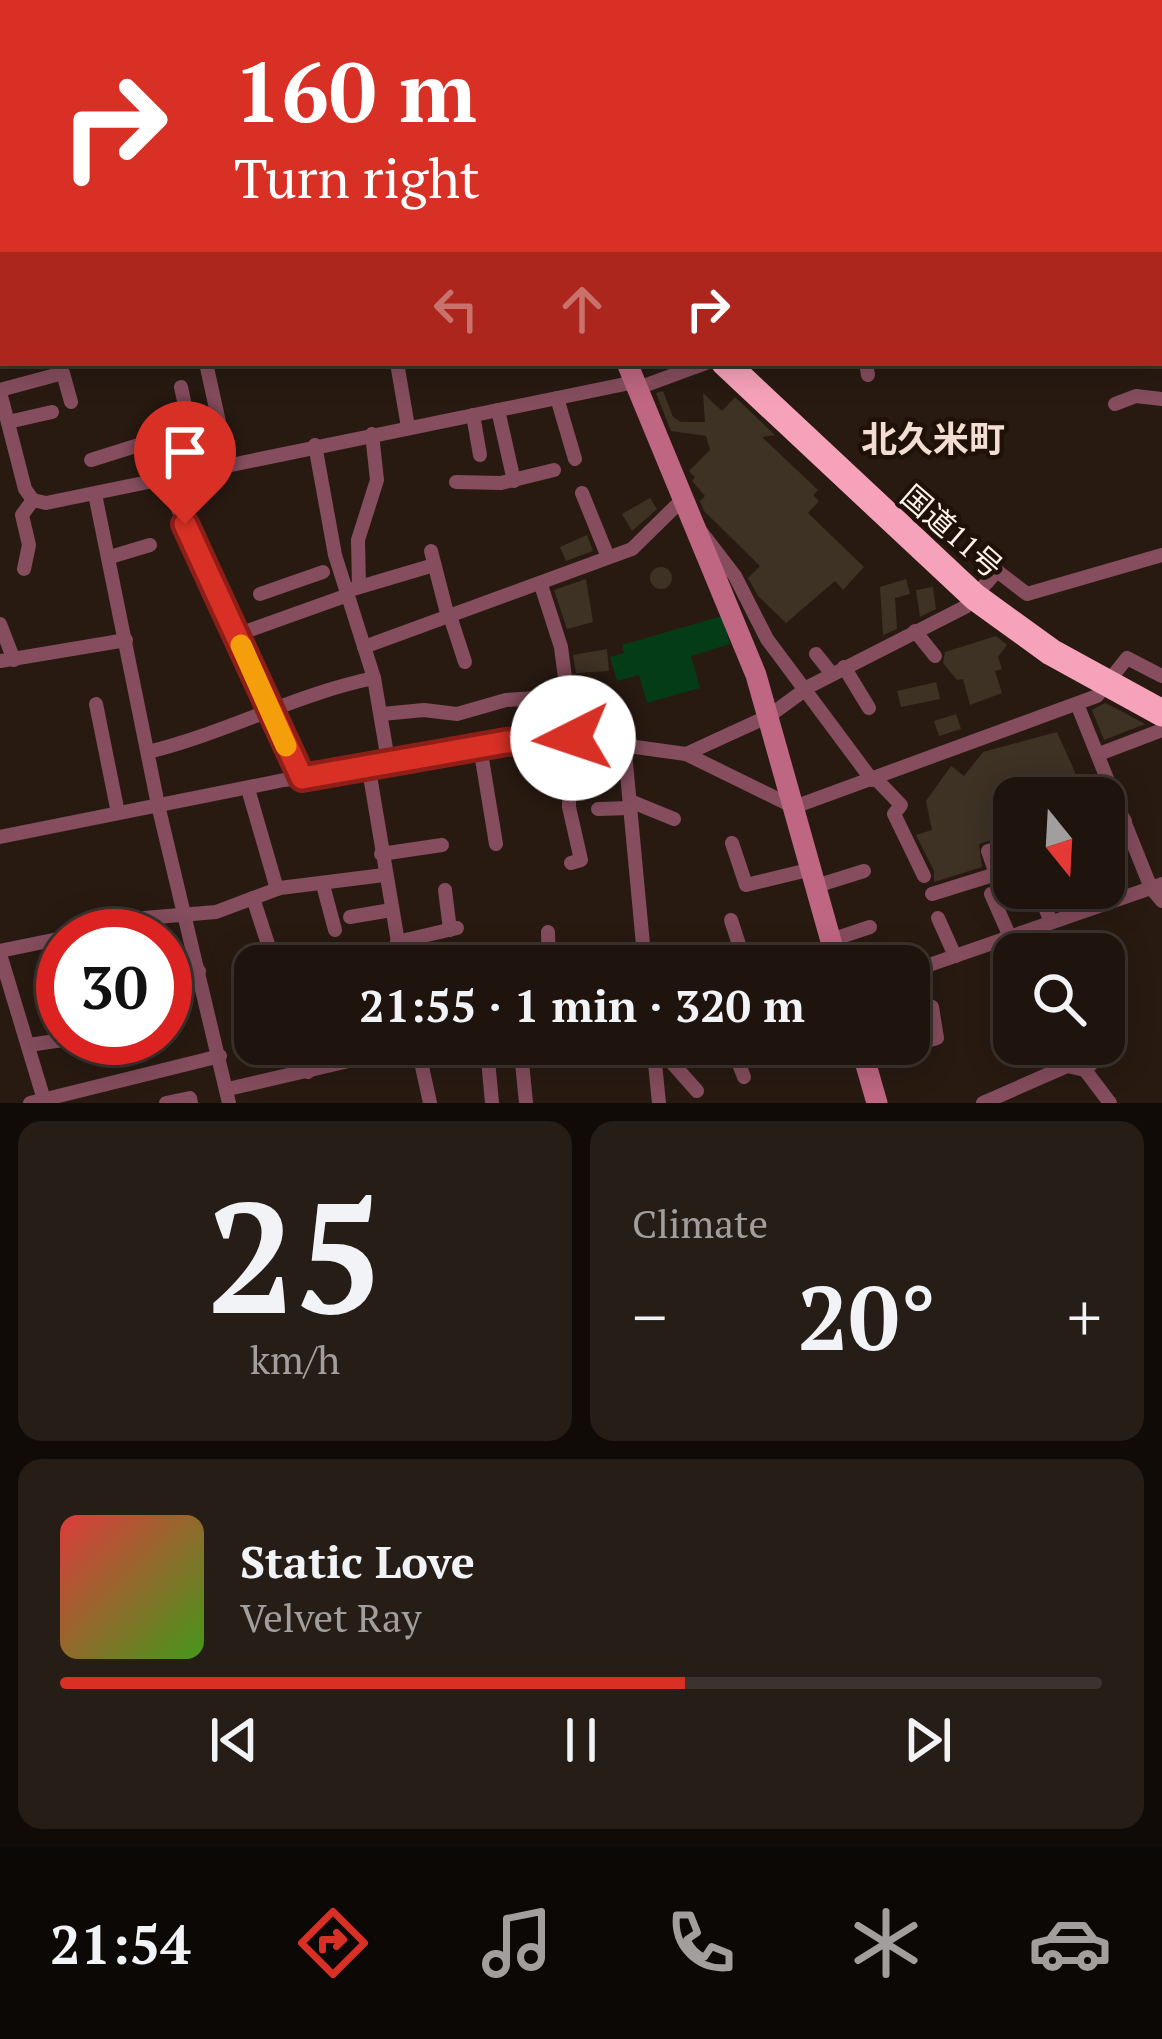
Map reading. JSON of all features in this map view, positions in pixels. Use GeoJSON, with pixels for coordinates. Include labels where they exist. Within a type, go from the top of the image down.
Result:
{"type":"FeatureCollection","features":[{"type":"Feature","properties":{"kind":"highway","name":"国道11号"},"geometry":{"type":"LineString","coordinates":[[728,366],[1051,652],[1162,693]]}},
{"type":"Feature","properties":{"kind":"highway","name":"国道11号"},"geometry":{"type":"LineString","coordinates":[[753,366],[981,591]]}},
{"type":"Feature","properties":{"kind":"highway","name":"国道11号"},"geometry":{"type":"LineString","coordinates":[[1112,678],[1162,713]]}},
{"type":"Feature","properties":{"kind":"street"},"geometry":{"type":"LineString","coordinates":[[207,366],[228,463]]}},
{"type":"Feature","properties":{"kind":"street"},"geometry":{"type":"LineString","coordinates":[[398,366],[408,428]]}},
{"type":"Feature","properties":{"kind":"street"},"geometry":{"type":"LineString","coordinates":[[33,500],[46,503],[95,494],[692,366]]}},
{"type":"Feature","properties":{"kind":"street"},"geometry":{"type":"LineString","coordinates":[[33,500],[6,432],[0,391],[63,373],[71,403]]}},
{"type":"Feature","properties":{"kind":"street"},"geometry":{"type":"LineString","coordinates":[[634,378],[769,716],[832,945]]}},
{"type":"Feature","properties":{"kind":"street"},"geometry":{"type":"LineString","coordinates":[[91,460],[190,429],[181,387]]}},
{"type":"Feature","properties":{"kind":"street"},"geometry":{"type":"LineString","coordinates":[[1115,404],[1136,396],[1162,399]]}},
{"type":"Feature","properties":{"kind":"street"},"geometry":{"type":"LineString","coordinates":[[557,398],[575,459]]}},
{"type":"Feature","properties":{"kind":"street"},"geometry":{"type":"LineString","coordinates":[[498,410],[514,481]]}},
{"type":"Feature","properties":{"kind":"street"},"geometry":{"type":"LineString","coordinates":[[6,432],[52,412]]}},
{"type":"Feature","properties":{"kind":"street"},"geometry":{"type":"LineString","coordinates":[[472,415],[479,455]]}},
{"type":"Feature","properties":{"kind":"street"},"geometry":{"type":"LineString","coordinates":[[351,591],[358,540],[377,480],[372,434]]}},
{"type":"Feature","properties":{"kind":"street"},"geometry":{"type":"LineString","coordinates":[[153,440],[302,778]]}},
{"type":"Feature","properties":{"kind":"street"},"geometry":{"type":"LineString","coordinates":[[315,445],[374,678],[389,766]]}},
{"type":"Feature","properties":{"kind":"street"},"geometry":{"type":"LineString","coordinates":[[456,482],[514,481],[554,470]]}},
{"type":"Feature","properties":{"kind":"street"},"geometry":{"type":"LineString","coordinates":[[582,493],[608,557]]}},
{"type":"Feature","properties":{"kind":"street"},"geometry":{"type":"LineString","coordinates":[[95,494],[184,909]]}},
{"type":"Feature","properties":{"kind":"street"},"geometry":{"type":"LineString","coordinates":[[364,647],[632,549],[683,499]]}},
{"type":"Feature","properties":{"kind":"street"},"geometry":{"type":"LineString","coordinates":[[24,568],[28,545],[22,515],[33,500]]}},
{"type":"Feature","properties":{"kind":"street"},"geometry":{"type":"LineString","coordinates":[[694,525],[718,549],[759,627],[803,691],[874,780],[901,805],[894,814],[924,876]]}},
{"type":"Feature","properties":{"kind":"street"},"geometry":{"type":"LineString","coordinates":[[110,557],[150,544]]}},
{"type":"Feature","properties":{"kind":"street"},"geometry":{"type":"LineString","coordinates":[[686,754],[769,716],[838,670],[915,631],[981,591],[998,571],[1027,594],[1162,555]]}},
{"type":"Feature","properties":{"kind":"street"},"geometry":{"type":"LineString","coordinates":[[236,635],[433,558],[465,662]]}},
{"type":"Feature","properties":{"kind":"street"},"geometry":{"type":"LineString","coordinates":[[269,622],[259,590],[323,572]]}},
{"type":"Feature","properties":{"kind":"street"},"geometry":{"type":"LineString","coordinates":[[541,585],[561,647],[568,696],[572,738],[564,807],[581,860],[571,863]]}},
{"type":"Feature","properties":{"kind":"street"},"geometry":{"type":"LineString","coordinates":[[0,624],[19,662],[126,640]]}},
{"type":"Feature","properties":{"kind":"street"},"geometry":{"type":"LineString","coordinates":[[915,631],[934,656]]}},
{"type":"Feature","properties":{"kind":"street"},"geometry":{"type":"LineString","coordinates":[[816,654],[838,670],[869,708]]}},
{"type":"Feature","properties":{"kind":"street"},"geometry":{"type":"LineString","coordinates":[[0,837],[480,747],[572,738],[686,754],[794,807],[1097,696],[1127,658],[1162,676]]}},
{"type":"Feature","properties":{"kind":"street"},"geometry":{"type":"LineString","coordinates":[[148,752],[374,678]]}},
{"type":"Feature","properties":{"kind":"street"},"geometry":{"type":"LineString","coordinates":[[382,714],[424,710],[457,714],[506,700],[568,696]]}},
{"type":"Feature","properties":{"kind":"street"},"geometry":{"type":"LineString","coordinates":[[96,704],[118,814]]}},
{"type":"Feature","properties":{"kind":"street"},"geometry":{"type":"LineString","coordinates":[[1077,704],[1108,777]]}},
{"type":"Feature","properties":{"kind":"street"},"geometry":{"type":"LineString","coordinates":[[1099,754],[1162,730]]}},
{"type":"Feature","properties":{"kind":"street"},"geometry":{"type":"LineString","coordinates":[[624,742],[644,945]]}},
{"type":"Feature","properties":{"kind":"street"},"geometry":{"type":"LineString","coordinates":[[480,747],[496,844]]}},
{"type":"Feature","properties":{"kind":"street"},"geometry":{"type":"LineString","coordinates":[[369,770],[398,945]]}},
{"type":"Feature","properties":{"kind":"street"},"geometry":{"type":"LineString","coordinates":[[248,789],[277,890]]}},
{"type":"Feature","properties":{"kind":"street"},"geometry":{"type":"LineString","coordinates":[[598,809],[630,804],[674,819]]}},
{"type":"Feature","properties":{"kind":"street"},"geometry":{"type":"LineString","coordinates":[[1125,823],[1162,901]]}},
{"type":"Feature","properties":{"kind":"street"},"geometry":{"type":"LineString","coordinates":[[732,843],[746,885],[863,871]]}},
{"type":"Feature","properties":{"kind":"street"},"geometry":{"type":"LineString","coordinates":[[381,854],[442,845]]}},
{"type":"Feature","properties":{"kind":"street"},"geometry":{"type":"LineString","coordinates":[[192,913],[277,890],[384,875]]}},
{"type":"Feature","properties":{"kind":"street"},"geometry":{"type":"LineString","coordinates":[[932,894],[993,875]]}},
{"type":"Feature","properties":{"kind":"street"},"geometry":{"type":"LineString","coordinates":[[323,885],[335,930]]}},
{"type":"Feature","properties":{"kind":"street"},"geometry":{"type":"LineString","coordinates":[[1021,933],[1156,886]]}},
{"type":"Feature","properties":{"kind":"street"},"geometry":{"type":"LineString","coordinates":[[397,942],[454,929],[445,890]]}},
{"type":"Feature","properties":{"kind":"street"},"geometry":{"type":"LineString","coordinates":[[991,894],[1008,933]]}},
{"type":"Feature","properties":{"kind":"street"},"geometry":{"type":"LineString","coordinates":[[254,898],[269,945]]}},
{"type":"Feature","properties":{"kind":"street"},"geometry":{"type":"LineString","coordinates":[[1046,909],[1052,922]]}},
{"type":"Feature","properties":{"kind":"street"},"geometry":{"type":"LineString","coordinates":[[350,917],[391,910]]}},
{"type":"Feature","properties":{"kind":"street"},"geometry":{"type":"LineString","coordinates":[[938,918],[955,956]]}},
{"type":"Feature","properties":{"kind":"street"},"geometry":{"type":"LineString","coordinates":[[731,920],[739,945]]}},
{"type":"Feature","properties":{"kind":"street"},"geometry":{"type":"LineString","coordinates":[[831,940],[870,927]]}},
{"type":"Feature","properties":{"kind":"street"},"geometry":{"type":"LineString","coordinates":[[548,932],[548,945]]}},
{"type":"Feature","properties":{"kind":"street"},"geometry":{"type":"LineString","coordinates":[[192,943],[229,1096],[336,1065]]}},
{"type":"Feature","properties":{"kind":"street"},"geometry":{"type":"LineString","coordinates":[[930,965],[993,943]]}},
{"type":"Feature","properties":{"kind":"street"},"geometry":{"type":"LineString","coordinates":[[36,944],[0,953],[6,996],[29,1046],[40,1102],[87,1096],[220,1056]]}},
{"type":"Feature","properties":{"kind":"street"},"geometry":{"type":"LineString","coordinates":[[192,972],[199,971]]}},
{"type":"Feature","properties":{"kind":"street"},"geometry":{"type":"LineString","coordinates":[[930,1039],[937,1038],[932,1007]]}},
{"type":"Feature","properties":{"kind":"street"},"geometry":{"type":"LineString","coordinates":[[29,1046],[36,1045]]}},
{"type":"Feature","properties":{"kind":"street"},"geometry":{"type":"LineString","coordinates":[[306,1065],[308,1072]]}},
{"type":"Feature","properties":{"kind":"street"},"geometry":{"type":"LineString","coordinates":[[421,1065],[430,1103]]}},
{"type":"Feature","properties":{"kind":"street"},"geometry":{"type":"LineString","coordinates":[[488,1065],[492,1103]]}},
{"type":"Feature","properties":{"kind":"street"},"geometry":{"type":"LineString","coordinates":[[522,1065],[526,1103]]}},
{"type":"Feature","properties":{"kind":"street"},"geometry":{"type":"LineString","coordinates":[[658,1103],[660,1065]]}},
{"type":"Feature","properties":{"kind":"street"},"geometry":{"type":"LineString","coordinates":[[667,1065],[697,1091]]}},
{"type":"Feature","properties":{"kind":"street"},"geometry":{"type":"LineString","coordinates":[[740,1065],[744,1076]]}},
{"type":"Feature","properties":{"kind":"street"},"geometry":{"type":"LineString","coordinates":[[866,1065],[877,1103]]}},
{"type":"Feature","properties":{"kind":"street"},"geometry":{"type":"LineString","coordinates":[[983,1103],[1066,1066],[1088,1067],[1110,1103]]}},
{"type":"Feature","properties":{"kind":"street"},"geometry":{"type":"LineString","coordinates":[[166,1103],[190,1098],[191,1103]]}},
{"type":"Feature","properties":{"kind":"green space"},"geometry":{"type":"Polygon","coordinates":[[[722,616],[730,644],[691,656],[700,688],[647,703],[639,675],[617,681],[610,657],[624,653],[622,645],[722,616]]]}},
{"type":"Feature","properties":{"kind":"building"},"geometry":{"type":"Polygon","coordinates":[[[663,391],[673,417],[681,422],[705,422],[703,393],[722,411],[735,397],[775,435],[762,437],[818,490],[813,495],[819,501],[808,513],[864,567],[843,590],[835,581],[786,623],[758,596],[748,578],[760,566],[704,511],[700,501],[705,496],[692,481],[695,477],[689,471],[710,450],[706,436],[671,431],[656,393],[663,391]]]}},
{"type":"Feature","properties":{"kind":"building"},"geometry":{"type":"Polygon","coordinates":[[[650,498],[657,509],[632,531],[622,514],[650,498]]]}},
{"type":"Feature","properties":{"kind":"building"},"geometry":{"type":"Polygon","coordinates":[[[587,535],[593,551],[566,561],[560,547],[587,535]]]}},
{"type":"Feature","properties":{"kind":"building"},"geometry":{"type":"Polygon","coordinates":[[[661,567],[672,578],[661,589],[650,578],[661,567]]]}},
{"type":"Feature","properties":{"kind":"building"},"geometry":{"type":"Polygon","coordinates":[[[586,579],[593,622],[567,629],[554,590],[586,579]]]}},
{"type":"Feature","properties":{"kind":"building"},"geometry":{"type":"Polygon","coordinates":[[[906,579],[910,594],[895,598],[897,629],[883,635],[880,587],[906,579]]]}},
{"type":"Feature","properties":{"kind":"building"},"geometry":{"type":"Polygon","coordinates":[[[933,587],[936,609],[920,617],[916,590],[933,587]]]}},
{"type":"Feature","properties":{"kind":"building"},"geometry":{"type":"Polygon","coordinates":[[[996,636],[1007,645],[998,657],[1002,669],[995,671],[1002,693],[970,705],[963,679],[957,680],[943,663],[945,652],[996,636]]]}},
{"type":"Feature","properties":{"kind":"building"},"geometry":{"type":"Polygon","coordinates":[[[607,649],[609,671],[576,673],[573,655],[607,649]]]}},
{"type":"Feature","properties":{"kind":"building"},"geometry":{"type":"Polygon","coordinates":[[[936,682],[940,699],[901,707],[897,691],[936,682]]]}},
{"type":"Feature","properties":{"kind":"building"},"geometry":{"type":"Polygon","coordinates":[[[1105,703],[1145,724],[1104,740],[1092,710],[1105,703]]]}},
{"type":"Feature","properties":{"kind":"building"},"geometry":{"type":"Polygon","coordinates":[[[956,714],[961,729],[939,736],[934,721],[956,714]]]}},
{"type":"Feature","properties":{"kind":"building"},"geometry":{"type":"Polygon","coordinates":[[[1057,732],[1077,777],[993,777],[993,840],[979,844],[982,867],[934,882],[934,871],[916,835],[932,830],[926,801],[951,766],[964,776],[983,752],[1057,732]]]}},
{"type":"Feature","properties":{"kind":"slow traffic"},"geometry":{"type":"LineString","coordinates":[[241,645],[286,746]]}},
{"type":"Feature","properties":{"kind":"district","name":"北久米町"},"geometry":{"type":"Point","coordinates":[933,438]}},
{"type":"Feature","properties":{"kind":"route"},"geometry":{"type":"LineString","coordinates":[[185,524],[302,778],[369,770],[506,742],[573,738]]}}]}
